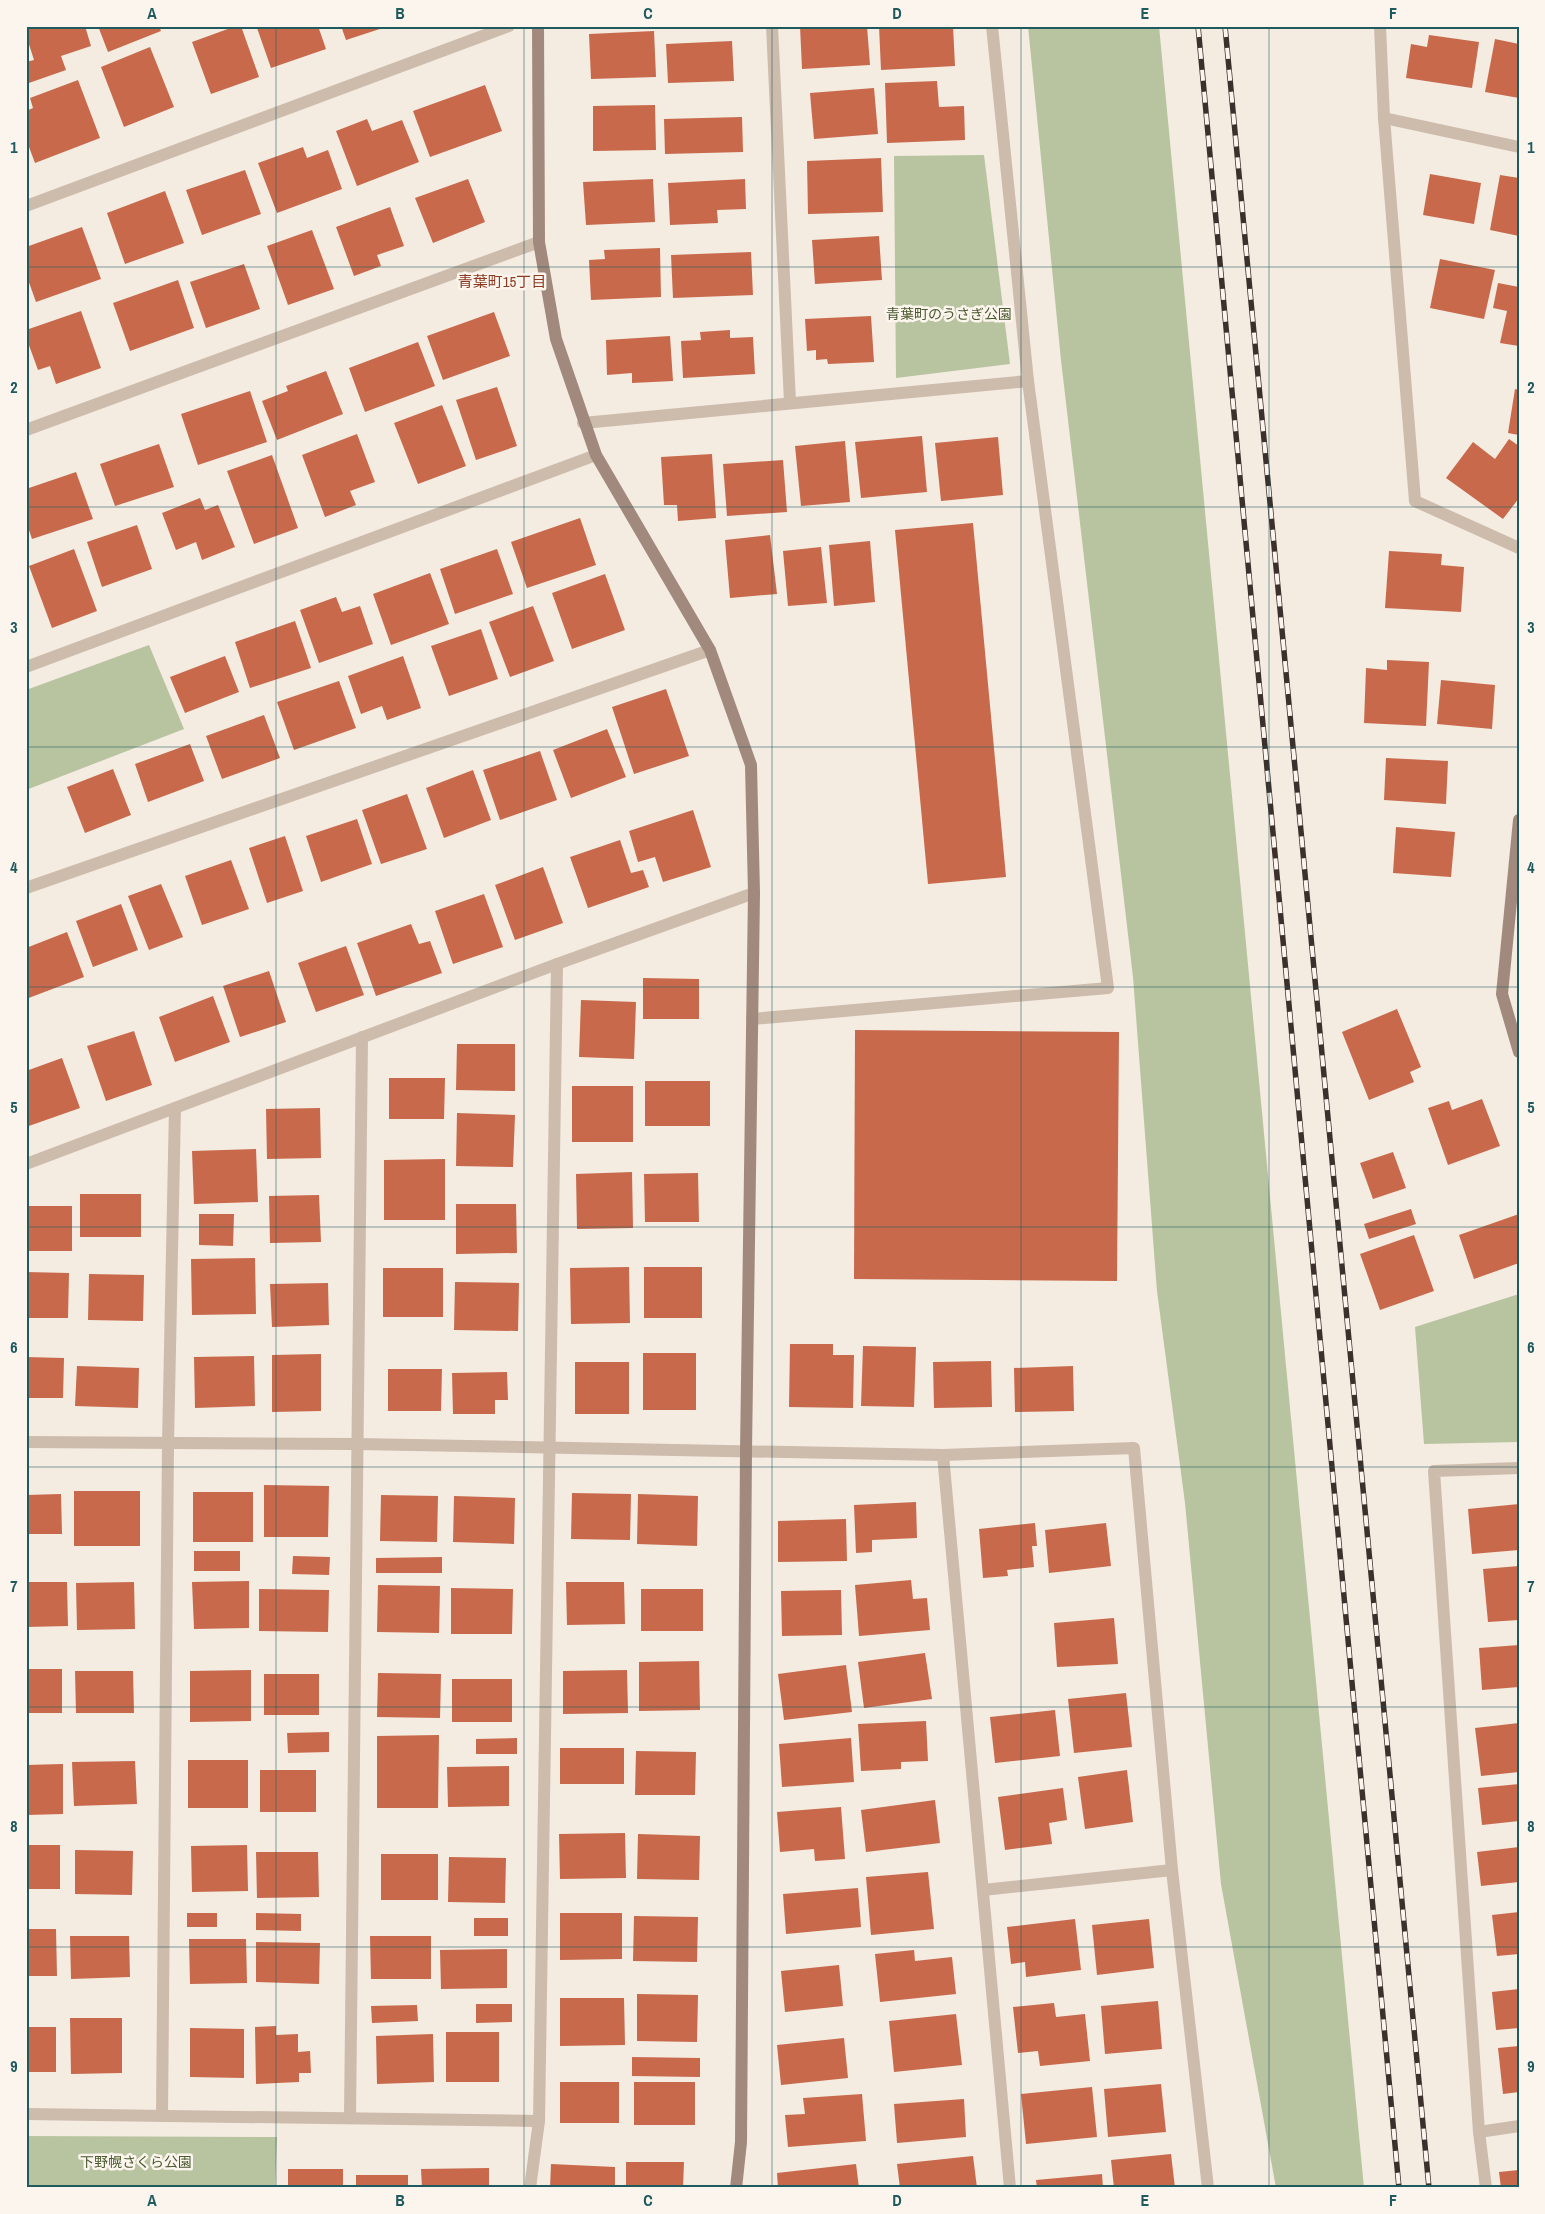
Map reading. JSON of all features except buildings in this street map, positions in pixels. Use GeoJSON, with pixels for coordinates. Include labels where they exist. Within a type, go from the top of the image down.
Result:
{"type":"FeatureCollection","features":[{"type":"Feature","properties":{"kind":"street"},"geometry":{"type":"LineString","coordinates":[[26,206],[509,26]]}},
{"type":"Feature","properties":{"kind":"street"},"geometry":{"type":"LineString","coordinates":[[538,26],[539,242],[556,339],[583,423],[596,455],[710,650],[751,765],[754,893],[746,1451],[741,2142],[736,2188]]}},
{"type":"Feature","properties":{"kind":"street"},"geometry":{"type":"LineString","coordinates":[[772,26],[790,402]]}},
{"type":"Feature","properties":{"kind":"street"},"geometry":{"type":"LineString","coordinates":[[752,1019],[1108,988],[1028,381],[992,26]]}},
{"type":"Feature","properties":{"kind":"street"},"geometry":{"type":"LineString","coordinates":[[1380,26],[1384,118],[1415,501],[1519,548]]}},
{"type":"Feature","properties":{"kind":"street"},"geometry":{"type":"LineString","coordinates":[[1384,118],[1519,147]]}},
{"type":"Feature","properties":{"kind":"street"},"geometry":{"type":"LineString","coordinates":[[26,430],[539,242]]}},
{"type":"Feature","properties":{"kind":"street"},"geometry":{"type":"LineString","coordinates":[[583,423],[1028,381]]}},
{"type":"Feature","properties":{"kind":"street"},"geometry":{"type":"LineString","coordinates":[[26,667],[596,455]]}},
{"type":"Feature","properties":{"kind":"street"},"geometry":{"type":"LineString","coordinates":[[26,888],[710,650]]}},
{"type":"Feature","properties":{"kind":"street"},"geometry":{"type":"LineString","coordinates":[[1519,820],[1502,994],[1519,1052]]}},
{"type":"Feature","properties":{"kind":"street"},"geometry":{"type":"LineString","coordinates":[[26,1164],[557,964],[754,893]]}},
{"type":"Feature","properties":{"kind":"street"},"geometry":{"type":"LineString","coordinates":[[530,2188],[539,2121],[557,964]]}},
{"type":"Feature","properties":{"kind":"street"},"geometry":{"type":"LineString","coordinates":[[350,2117],[362,1037]]}},
{"type":"Feature","properties":{"kind":"street"},"geometry":{"type":"LineString","coordinates":[[162,2116],[168,1444],[175,1108]]}},
{"type":"Feature","properties":{"kind":"street"},"geometry":{"type":"LineString","coordinates":[[26,1442],[357,1444],[943,1455],[1134,1448],[1172,1870],[1208,2188]]}},
{"type":"Feature","properties":{"kind":"street"},"geometry":{"type":"LineString","coordinates":[[943,1455],[1010,2188]]}},
{"type":"Feature","properties":{"kind":"street"},"geometry":{"type":"LineString","coordinates":[[1486,2188],[1479,2132],[1434,1471],[1519,1468]]}},
{"type":"Feature","properties":{"kind":"street"},"geometry":{"type":"LineString","coordinates":[[983,1890],[1172,1870]]}},
{"type":"Feature","properties":{"kind":"street"},"geometry":{"type":"LineString","coordinates":[[26,2114],[539,2121]]}},
{"type":"Feature","properties":{"kind":"street"},"geometry":{"type":"LineString","coordinates":[[1479,2132],[1519,2126]]}},
{"type":"Feature","properties":{"kind":"green space"},"geometry":{"type":"Polygon","coordinates":[[[1028,26],[1159,26],[1364,2188],[1276,2188],[1221,1884],[1185,1503],[1157,1291],[1133,977],[1061,360],[1028,26]]]}},
{"type":"Feature","properties":{"kind":"green space","name":"青葉町のうさぎ公園"},"geometry":{"type":"Polygon","coordinates":[[[984,155],[1010,364],[896,378],[894,156],[984,155]]]}},
{"type":"Feature","properties":{"kind":"green space"},"geometry":{"type":"Polygon","coordinates":[[[149,645],[184,729],[26,790],[26,690],[149,645]]]}},
{"type":"Feature","properties":{"kind":"green space"},"geometry":{"type":"Polygon","coordinates":[[[1519,1294],[1519,1442],[1424,1444],[1415,1327],[1519,1294]]]}},
{"type":"Feature","properties":{"kind":"green space","name":"下野幌さくら公園"},"geometry":{"type":"Polygon","coordinates":[[[26,2136],[277,2137],[275,2188],[26,2188],[26,2136]]]}},
{"type":"Feature","properties":{"kind":"railway"},"geometry":{"type":"LineString","coordinates":[[1198,26],[1399,2188]]}},
{"type":"Feature","properties":{"kind":"railway"},"geometry":{"type":"LineString","coordinates":[[1225,26],[1429,2188]]}},
{"type":"Feature","properties":{"kind":"district","name":"青葉町15丁目"},"geometry":{"type":"Point","coordinates":[502,282]}}]}
